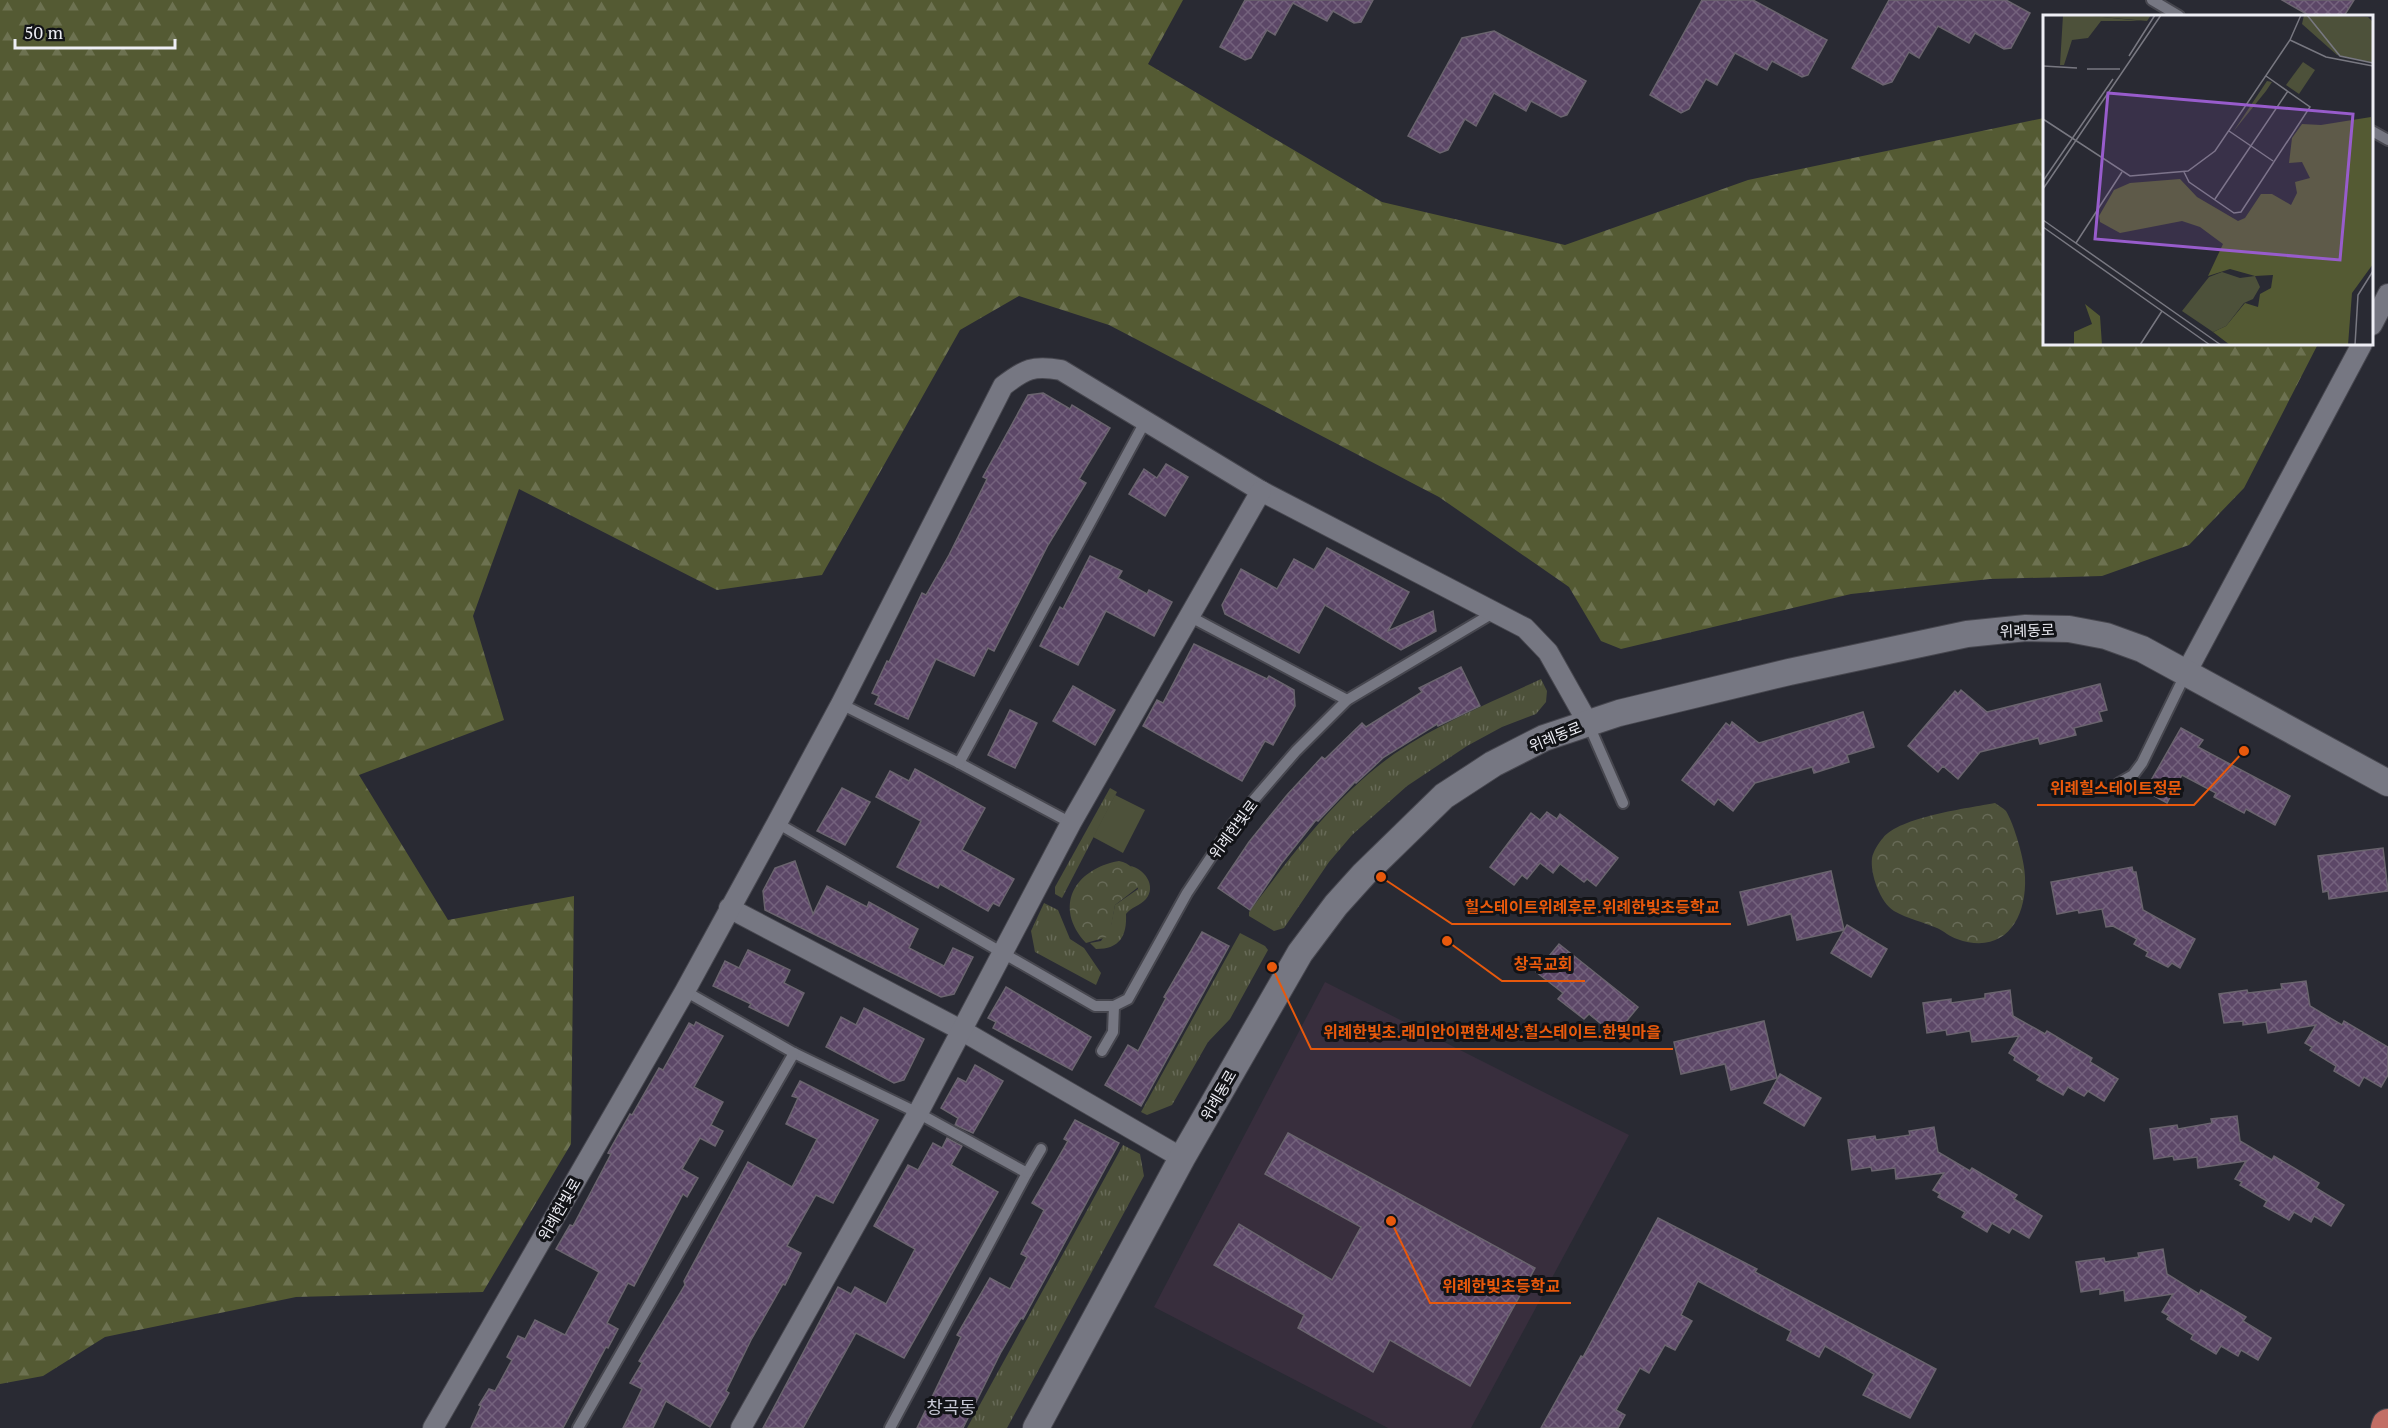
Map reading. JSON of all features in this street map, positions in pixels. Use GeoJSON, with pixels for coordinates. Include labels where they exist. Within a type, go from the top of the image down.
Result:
{"type":"FeatureCollection","features":[{"type":"Feature","properties":{"kind":"street"},"geometry":{"type":"LineString","coordinates":[[2373,323],[2388,294]]}},
{"type":"Feature","properties":{"kind":"street"},"geometry":{"type":"LineString","coordinates":[[2186,673],[2361,345]]}},
{"type":"Feature","properties":{"kind":"street","name":"위례한빛로"},"geometry":{"type":"LineString","coordinates":[[433,1428],[685,990],[777,823],[841,704],[1004,386],[1023,371],[1041,366],[1061,370],[1261,491],[1525,628],[1548,652],[1588,723]]}},
{"type":"Feature","properties":{"kind":"street"},"geometry":{"type":"LineString","coordinates":[[741,1428],[918,1113],[1071,822],[1261,491]]}},
{"type":"Feature","properties":{"kind":"street","name":"위례동로"},"geometry":{"type":"LineString","coordinates":[[1036,1428],[1182,1158],[1300,953],[1336,905],[1364,873],[1444,796],[1493,764],[1544,738],[1629,710],[1788,672],[1967,634],[2026,628],[2069,629],[2106,636],[2142,649],[2388,783]]}},
{"type":"Feature","properties":{"kind":"street"},"geometry":{"type":"LineString","coordinates":[[729,908],[961,1030],[1182,1158]]}},
{"type":"Feature","properties":{"kind":"lane"},"geometry":{"type":"LineString","coordinates":[[2152,0],[2177,15]]}},
{"type":"Feature","properties":{"kind":"lane"},"geometry":{"type":"LineString","coordinates":[[2373,132],[2388,140]]}},
{"type":"Feature","properties":{"kind":"lane"},"geometry":{"type":"LineString","coordinates":[[959,763],[1146,420]]}},
{"type":"Feature","properties":{"kind":"lane","name":"위례한빛로"},"geometry":{"type":"LineString","coordinates":[[1114,1006],[1128,999],[1187,893],[1233,824],[1296,751],[1347,700],[1493,613]]}},
{"type":"Feature","properties":{"kind":"lane"},"geometry":{"type":"LineString","coordinates":[[1189,616],[1347,700]]}},
{"type":"Feature","properties":{"kind":"lane"},"geometry":{"type":"LineString","coordinates":[[2119,783],[2133,775],[2142,762],[2186,673]]}},
{"type":"Feature","properties":{"kind":"lane"},"geometry":{"type":"LineString","coordinates":[[841,704],[1071,822]]}},
{"type":"Feature","properties":{"kind":"lane"},"geometry":{"type":"LineString","coordinates":[[1588,723],[1623,803]]}},
{"type":"Feature","properties":{"kind":"lane"},"geometry":{"type":"LineString","coordinates":[[777,823],[1095,1006],[1114,1006],[1113,1032],[1102,1051]]}},
{"type":"Feature","properties":{"kind":"lane"},"geometry":{"type":"LineString","coordinates":[[685,990],[794,1053],[918,1113],[1027,1173]]}},
{"type":"Feature","properties":{"kind":"lane"},"geometry":{"type":"LineString","coordinates":[[578,1428],[794,1053]]}},
{"type":"Feature","properties":{"kind":"lane"},"geometry":{"type":"LineString","coordinates":[[890,1428],[1041,1149]]}},
{"type":"Feature","properties":{"kind":"shaded area"},"geometry":{"type":"Polygon","coordinates":[[[1325,982],[1629,1135],[1471,1428],[1388,1428],[1154,1307],[1325,982]]]}},
{"type":"Feature","properties":{"kind":"green space"},"geometry":{"type":"Polygon","coordinates":[[[0,0],[1183,0],[1148,64],[1382,202],[1565,245],[1748,180],[2043,118],[2043,345],[2317,345],[2244,488],[2189,545],[2102,576],[1990,579],[1851,594],[1621,649],[1601,641],[1569,587],[1439,497],[1109,325],[1019,296],[960,330],[822,575],[717,590],[519,489],[473,616],[504,720],[359,775],[448,920],[574,896],[571,1144],[483,1292],[296,1297],[105,1337],[43,1376],[0,1384],[0,0]]]}},
{"type":"Feature","properties":{"kind":"green space"},"geometry":{"type":"Polygon","coordinates":[[[1541,679],[1547,691],[1546,702],[1536,714],[1502,727],[1467,746],[1407,786],[1352,835],[1329,862],[1284,928],[1274,931],[1249,916],[1249,912],[1315,827],[1352,788],[1394,754],[1429,732],[1541,679]]]}},
{"type":"Feature","properties":{"kind":"green space"},"geometry":{"type":"Polygon","coordinates":[[[1110,788],[1117,792],[1062,898],[1055,894],[1055,887],[1110,788]]]}},
{"type":"Feature","properties":{"kind":"green space"},"geometry":{"type":"Polygon","coordinates":[[[1115,795],[1145,810],[1123,853],[1093,837],[1115,795]]]}},
{"type":"Feature","properties":{"kind":"green space"},"geometry":{"type":"Polygon","coordinates":[[[1995,803],[2006,811],[2009,817],[2025,870],[2022,907],[2017,920],[2009,930],[2000,938],[1973,943],[1954,938],[1937,928],[1899,914],[1889,907],[1877,887],[1872,865],[1874,853],[1883,838],[1904,824],[1919,819],[1995,803]]]}},
{"type":"Feature","properties":{"kind":"green space"},"geometry":{"type":"Polygon","coordinates":[[[1119,861],[1132,868],[1141,881],[1141,885],[1115,905],[1110,933],[1107,937],[1086,943],[1076,929],[1071,916],[1070,903],[1073,891],[1090,872],[1103,865],[1119,861]]]}},
{"type":"Feature","properties":{"kind":"green space"},"geometry":{"type":"Polygon","coordinates":[[[1130,866],[1140,870],[1147,878],[1149,894],[1144,901],[1126,914],[1125,929],[1120,940],[1111,947],[1096,949],[1090,943],[1101,941],[1111,925],[1115,905],[1138,889],[1135,872],[1130,866]]]}},
{"type":"Feature","properties":{"kind":"green space"},"geometry":{"type":"Polygon","coordinates":[[[1044,903],[1058,910],[1070,939],[1084,948],[1101,973],[1096,985],[1035,952],[1031,931],[1044,903]]]}},
{"type":"Feature","properties":{"kind":"green space"},"geometry":{"type":"Polygon","coordinates":[[[1240,933],[1265,946],[1268,950],[1230,1019],[1208,1042],[1172,1105],[1147,1115],[1141,1112],[1240,933]]]}},
{"type":"Feature","properties":{"kind":"green space"},"geometry":{"type":"Polygon","coordinates":[[[1123,1145],[1140,1154],[1144,1176],[1007,1428],[967,1428],[1123,1145]]]}},
{"type":"Feature","properties":{"kind":"building"},"geometry":{"type":"Polygon","coordinates":[[[1245,0],[1373,0],[1361,22],[1354,23],[1333,11],[1327,21],[1293,3],[1275,35],[1267,30],[1251,58],[1245,60],[1220,47],[1245,0]]]}},
{"type":"Feature","properties":{"kind":"building"},"geometry":{"type":"Polygon","coordinates":[[[1702,0],[1753,0],[1827,40],[1808,75],[1802,77],[1772,61],[1767,70],[1735,53],[1717,85],[1706,79],[1689,109],[1681,113],[1650,95],[1702,0]]]}},
{"type":"Feature","properties":{"kind":"building"},"geometry":{"type":"Polygon","coordinates":[[[1889,0],[2006,0],[2030,13],[2011,48],[2004,49],[1975,33],[1969,43],[1938,26],[1919,58],[1909,52],[1892,82],[1883,85],[1852,68],[1889,0]]]}},
{"type":"Feature","properties":{"kind":"building"},"geometry":{"type":"Polygon","coordinates":[[[2282,0],[2354,0],[2345,15],[2308,15],[2282,0]]]}},
{"type":"Feature","properties":{"kind":"building"},"geometry":{"type":"Polygon","coordinates":[[[1494,31],[1586,81],[1567,115],[1561,117],[1531,101],[1526,111],[1494,93],[1476,126],[1465,119],[1448,150],[1440,153],[1408,136],[1462,38],[1494,31]]]}},
{"type":"Feature","properties":{"kind":"building"},"geometry":{"type":"Polygon","coordinates":[[[1043,393],[1070,409],[1072,405],[1110,428],[1079,479],[1086,483],[1048,545],[994,651],[988,648],[974,676],[936,659],[908,719],[875,704],[879,696],[872,693],[887,661],[889,662],[922,593],[926,595],[949,555],[987,479],[983,477],[1028,395],[1043,393]]]}},
{"type":"Feature","properties":{"kind":"building"},"geometry":{"type":"Polygon","coordinates":[[[1166,464],[1188,477],[1165,516],[1129,494],[1144,469],[1157,478],[1166,464]]]}},
{"type":"Feature","properties":{"kind":"building"},"geometry":{"type":"Polygon","coordinates":[[[1327,548],[1409,592],[1388,631],[1433,611],[1436,631],[1401,650],[1325,605],[1299,653],[1225,614],[1222,605],[1241,569],[1277,589],[1294,559],[1314,570],[1327,548]]]}},
{"type":"Feature","properties":{"kind":"building"},"geometry":{"type":"Polygon","coordinates":[[[1090,556],[1122,571],[1118,578],[1147,594],[1149,590],[1172,602],[1154,636],[1106,611],[1078,665],[1040,646],[1060,607],[1063,609],[1090,556]]]}},
{"type":"Feature","properties":{"kind":"building"},"geometry":{"type":"Polygon","coordinates":[[[1194,644],[1267,679],[1269,676],[1294,690],[1295,706],[1273,745],[1265,741],[1242,781],[1143,726],[1157,700],[1163,703],[1194,644]]]}},
{"type":"Feature","properties":{"kind":"building"},"geometry":{"type":"Polygon","coordinates":[[[1461,667],[1480,706],[1438,726],[1437,724],[1384,757],[1355,782],[1318,821],[1316,820],[1281,864],[1250,910],[1218,888],[1249,842],[1322,757],[1325,759],[1362,723],[1366,727],[1422,692],[1419,688],[1461,667]]]}},
{"type":"Feature","properties":{"kind":"building"},"geometry":{"type":"Polygon","coordinates":[[[2100,684],[2107,710],[2099,712],[2102,721],[2074,728],[2076,735],[2040,744],[2038,738],[1980,752],[1958,779],[1943,766],[1938,772],[1908,746],[1955,691],[1958,694],[1961,690],[1987,712],[2100,684]]]}},
{"type":"Feature","properties":{"kind":"building"},"geometry":{"type":"Polygon","coordinates":[[[1073,686],[1115,710],[1095,745],[1053,721],[1073,686]]]}},
{"type":"Feature","properties":{"kind":"building"},"geometry":{"type":"Polygon","coordinates":[[[1010,710],[1037,723],[1015,768],[988,755],[1010,710]]]}},
{"type":"Feature","properties":{"kind":"building"},"geometry":{"type":"Polygon","coordinates":[[[1863,712],[1874,747],[1847,755],[1849,762],[1814,773],[1812,767],[1755,783],[1733,811],[1718,799],[1714,805],[1682,780],[1726,723],[1730,726],[1732,722],[1759,743],[1863,712]]]}},
{"type":"Feature","properties":{"kind":"building"},"geometry":{"type":"Polygon","coordinates":[[[2181,728],[2203,740],[2198,747],[2290,796],[2275,825],[2246,809],[2244,813],[2214,797],[2216,793],[2182,775],[2167,803],[2145,791],[2181,728]]]}},
{"type":"Feature","properties":{"kind":"building"},"geometry":{"type":"Polygon","coordinates":[[[915,769],[985,808],[962,850],[1014,879],[999,906],[993,903],[988,911],[940,884],[938,888],[897,867],[921,821],[876,797],[890,771],[909,781],[915,769]]]}},
{"type":"Feature","properties":{"kind":"building"},"geometry":{"type":"Polygon","coordinates":[[[842,788],[870,802],[845,845],[817,831],[842,788]]]}},
{"type":"Feature","properties":{"kind":"building"},"geometry":{"type":"Polygon","coordinates":[[[1547,812],[1557,819],[1560,814],[1618,858],[1596,886],[1587,879],[1584,882],[1560,864],[1553,873],[1540,863],[1527,879],[1522,875],[1514,885],[1490,867],[1531,813],[1540,820],[1547,812]]]}},
{"type":"Feature","properties":{"kind":"building"},"geometry":{"type":"Polygon","coordinates":[[[2383,848],[2388,891],[2329,899],[2328,891],[2323,892],[2318,856],[2383,848]]]}},
{"type":"Feature","properties":{"kind":"building"},"geometry":{"type":"Polygon","coordinates":[[[795,861],[813,914],[827,886],[867,907],[869,902],[918,929],[909,948],[944,966],[953,948],[973,957],[954,994],[941,997],[765,910],[763,891],[775,868],[795,861]]]}},
{"type":"Feature","properties":{"kind":"building"},"geometry":{"type":"Polygon","coordinates":[[[2132,867],[2133,872],[2136,872],[2143,910],[2195,939],[2180,968],[2172,963],[2168,967],[2146,956],[2148,952],[2134,944],[2137,939],[2113,926],[2106,927],[2102,909],[2057,914],[2051,882],[2132,867]]]}},
{"type":"Feature","properties":{"kind":"building"},"geometry":{"type":"Polygon","coordinates":[[[1831,871],[1844,930],[1797,940],[1791,914],[1748,925],[1740,892],[1831,871]]]}},
{"type":"Feature","properties":{"kind":"building"},"geometry":{"type":"Polygon","coordinates":[[[1847,925],[1887,949],[1871,977],[1831,953],[1847,925]]]}},
{"type":"Feature","properties":{"kind":"building"},"geometry":{"type":"Polygon","coordinates":[[[1202,932],[1229,946],[1141,1106],[1105,1085],[1128,1045],[1138,1051],[1166,998],[1164,997],[1202,932]]]}},
{"type":"Feature","properties":{"kind":"building"},"geometry":{"type":"Polygon","coordinates":[[[1559,944],[1638,1007],[1615,1035],[1589,1014],[1584,1019],[1558,999],[1563,993],[1536,972],[1559,944]]]}},
{"type":"Feature","properties":{"kind":"building"},"geometry":{"type":"Polygon","coordinates":[[[748,950],[790,970],[784,983],[804,993],[788,1026],[749,1007],[751,1004],[713,986],[725,961],[739,968],[748,950]]]}},
{"type":"Feature","properties":{"kind":"building"},"geometry":{"type":"Polygon","coordinates":[[[2306,981],[2310,1006],[2342,1025],[2344,1021],[2388,1047],[2388,1075],[2381,1087],[2364,1077],[2359,1086],[2334,1071],[2336,1066],[2310,1050],[2312,1047],[2305,1043],[2316,1025],[2268,1033],[2266,1022],[2243,1025],[2243,1021],[2224,1023],[2219,994],[2282,989],[2281,984],[2306,981]]]}},
{"type":"Feature","properties":{"kind":"building"},"geometry":{"type":"Polygon","coordinates":[[[1006,987],[1091,1037],[1072,1070],[993,1028],[996,1022],[988,1018],[1006,987]]]}},
{"type":"Feature","properties":{"kind":"building"},"geometry":{"type":"Polygon","coordinates":[[[2010,990],[2013,1016],[2045,1034],[2047,1031],[2092,1058],[2090,1062],[2118,1079],[2104,1101],[2088,1091],[2084,1096],[2068,1087],[2063,1095],[2037,1080],[2040,1076],[2014,1060],[2015,1057],[2009,1053],[2019,1036],[1972,1042],[1970,1031],[1947,1035],[1946,1030],[1927,1033],[1923,1003],[1951,999],[1951,1003],[1985,998],[1985,994],[2010,990]]]}},
{"type":"Feature","properties":{"kind":"building"},"geometry":{"type":"Polygon","coordinates":[[[864,1008],[924,1039],[904,1080],[894,1083],[826,1047],[841,1017],[856,1025],[864,1008]]]}},
{"type":"Feature","properties":{"kind":"building"},"geometry":{"type":"Polygon","coordinates":[[[1764,1021],[1777,1078],[1731,1090],[1725,1064],[1681,1074],[1674,1042],[1764,1021]]]}},
{"type":"Feature","properties":{"kind":"building"},"geometry":{"type":"Polygon","coordinates":[[[696,1022],[723,1036],[694,1087],[723,1102],[711,1125],[723,1131],[715,1146],[700,1138],[682,1169],[698,1178],[687,1197],[683,1194],[634,1286],[628,1283],[607,1323],[618,1329],[608,1348],[606,1347],[563,1428],[471,1428],[481,1406],[479,1405],[489,1389],[495,1391],[512,1360],[507,1357],[518,1336],[525,1339],[535,1320],[565,1335],[599,1272],[556,1249],[570,1225],[573,1226],[611,1154],[608,1153],[630,1114],[632,1115],[659,1068],[663,1070],[689,1023],[694,1026],[696,1022]]]}},
{"type":"Feature","properties":{"kind":"building"},"geometry":{"type":"Polygon","coordinates":[[[975,1065],[1003,1081],[973,1133],[955,1125],[958,1118],[941,1108],[958,1078],[966,1082],[975,1065]]]}},
{"type":"Feature","properties":{"kind":"building"},"geometry":{"type":"Polygon","coordinates":[[[1780,1074],[1821,1098],[1804,1126],[1764,1103],[1780,1074]]]}},
{"type":"Feature","properties":{"kind":"building"},"geometry":{"type":"Polygon","coordinates":[[[800,1081],[878,1120],[833,1203],[816,1195],[787,1246],[801,1253],[785,1285],[783,1284],[751,1340],[726,1391],[729,1393],[710,1427],[666,1401],[653,1428],[623,1428],[642,1389],[630,1383],[642,1363],[639,1361],[685,1285],[684,1281],[748,1162],[792,1187],[817,1139],[786,1124],[798,1098],[792,1096],[800,1081]]]}},
{"type":"Feature","properties":{"kind":"building"},"geometry":{"type":"Polygon","coordinates":[[[2237,1116],[2240,1141],[2272,1160],[2274,1156],[2319,1183],[2316,1188],[2344,1205],[2331,1226],[2314,1216],[2311,1222],[2294,1212],[2289,1220],[2264,1206],[2267,1201],[2240,1185],[2242,1182],[2235,1179],[2246,1161],[2198,1168],[2197,1157],[2174,1160],[2173,1156],[2154,1159],[2150,1129],[2177,1125],[2178,1129],[2212,1123],[2211,1119],[2237,1116]]]}},
{"type":"Feature","properties":{"kind":"building"},"geometry":{"type":"Polygon","coordinates":[[[1075,1120],[1119,1143],[1023,1319],[1021,1318],[1001,1352],[963,1428],[917,1428],[961,1337],[957,1335],[990,1278],[1010,1289],[1027,1257],[1021,1254],[1044,1210],[1032,1203],[1068,1141],[1064,1139],[1075,1120]]]}},
{"type":"Feature","properties":{"kind":"building"},"geometry":{"type":"Polygon","coordinates":[[[1934,1127],[1938,1152],[1970,1171],[1972,1168],[2017,1195],[2014,1199],[2042,1216],[2029,1238],[2012,1228],[2009,1233],[1992,1223],[1987,1232],[1962,1217],[1965,1212],[1938,1197],[1940,1194],[1933,1190],[1944,1173],[1896,1179],[1895,1168],[1872,1171],[1871,1167],[1852,1170],[1848,1140],[1875,1136],[1876,1140],[1910,1135],[1909,1131],[1934,1127]]]}},
{"type":"Feature","properties":{"kind":"building"},"geometry":{"type":"Polygon","coordinates":[[[1288,1133],[1535,1268],[1470,1386],[1390,1340],[1373,1372],[1298,1328],[1304,1315],[1214,1265],[1239,1224],[1332,1280],[1361,1227],[1265,1174],[1288,1133]]]}},
{"type":"Feature","properties":{"kind":"building"},"geometry":{"type":"Polygon","coordinates":[[[947,1138],[962,1146],[951,1165],[998,1192],[904,1358],[856,1333],[803,1428],[763,1428],[838,1287],[851,1294],[855,1287],[886,1304],[915,1249],[874,1226],[908,1165],[918,1170],[933,1143],[942,1148],[947,1138]]]}},
{"type":"Feature","properties":{"kind":"building"},"geometry":{"type":"Polygon","coordinates":[[[1658,1218],[1757,1269],[1755,1272],[1936,1369],[1910,1418],[1863,1395],[1874,1374],[1825,1346],[1819,1357],[1787,1340],[1791,1331],[1698,1281],[1681,1315],[1692,1321],[1675,1350],[1665,1345],[1649,1373],[1640,1368],[1616,1410],[1625,1415],[1618,1428],[1541,1428],[1581,1356],[1583,1357],[1658,1218]]]}},
{"type":"Feature","properties":{"kind":"building"},"geometry":{"type":"Polygon","coordinates":[[[2163,1249],[2167,1274],[2199,1294],[2201,1290],[2246,1317],[2243,1321],[2271,1338],[2258,1360],[2241,1350],[2238,1356],[2221,1346],[2216,1354],[2191,1339],[2193,1335],[2167,1319],[2169,1316],[2162,1312],[2173,1294],[2125,1301],[2124,1290],[2100,1294],[2100,1289],[2081,1292],[2076,1262],[2104,1258],[2105,1262],[2139,1257],[2138,1253],[2163,1249]]]}},
{"type":"Feature","properties":{"kind":"place","name":"위례힐스테이트정문"},"geometry":{"type":"Point","coordinates":[2244,751]}},
{"type":"Feature","properties":{"kind":"place","name":"힐스테이트위례후문.위례한빛초등학교"},"geometry":{"type":"Point","coordinates":[1381,877]}},
{"type":"Feature","properties":{"kind":"place","name":"창곡교회"},"geometry":{"type":"Point","coordinates":[1447,941]}},
{"type":"Feature","properties":{"kind":"place","name":"위례한빛초.래미안이편한세상.힐스테이트.한빛마을"},"geometry":{"type":"Point","coordinates":[1272,967]}},
{"type":"Feature","properties":{"kind":"place","name":"위례한빛초등학교"},"geometry":{"type":"Point","coordinates":[1391,1221]}},
{"type":"Feature","properties":{"kind":"district","name":"창곡동"},"geometry":{"type":"Point","coordinates":[951,1407]}}]}
